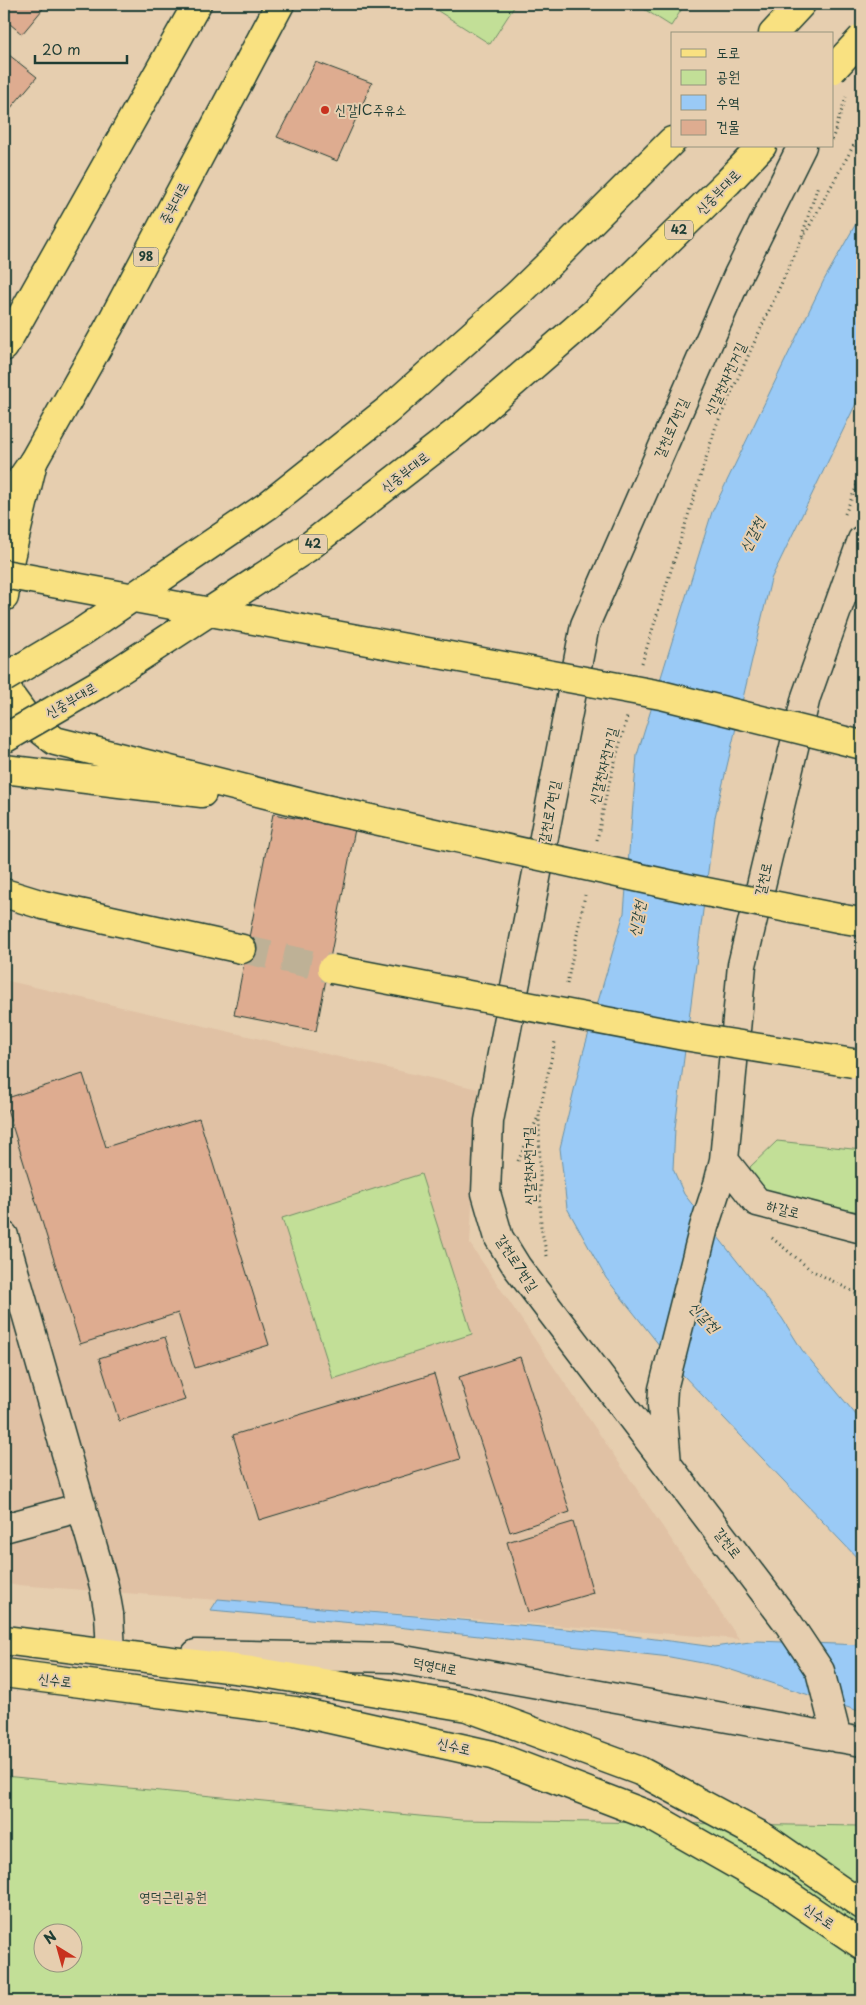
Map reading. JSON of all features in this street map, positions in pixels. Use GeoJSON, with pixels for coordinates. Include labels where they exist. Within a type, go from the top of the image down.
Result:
{"type":"FeatureCollection","features":[{"type":"Feature","properties":{"kind":"main road"},"geometry":{"type":"LineString","coordinates":[[4,348],[197,4]]}},
{"type":"Feature","properties":{"kind":"main road","name":"중부대로"},"geometry":{"type":"LineString","coordinates":[[4,504],[34,462],[109,328],[280,4]]}},
{"type":"Feature","properties":{"kind":"main road"},"geometry":{"type":"LineString","coordinates":[[775,32],[801,4]]}},
{"type":"Feature","properties":{"kind":"main road"},"geometry":{"type":"LineString","coordinates":[[834,68],[862,38]]}},
{"type":"Feature","properties":{"kind":"main road"},"geometry":{"type":"LineString","coordinates":[[4,678],[83,631],[267,506],[388,410],[517,295],[671,142]]}},
{"type":"Feature","properties":{"kind":"main road","name":"신중부대로"},"geometry":{"type":"LineString","coordinates":[[4,739],[97,685],[307,548],[451,436],[595,312],[760,148]]}},
{"type":"Feature","properties":{"kind":"main road"},"geometry":{"type":"LineString","coordinates":[[4,597],[10,558],[34,462]]}},
{"type":"Feature","properties":{"kind":"main road"},"geometry":{"type":"LineString","coordinates":[[4,574],[661,696],[862,745]]}},
{"type":"Feature","properties":{"kind":"main road"},"geometry":{"type":"LineString","coordinates":[[4,669],[9,694],[28,720],[55,742],[325,809],[686,888],[853,921]]}},
{"type":"Feature","properties":{"kind":"main road"},"geometry":{"type":"LineString","coordinates":[[4,768],[325,809]]}},
{"type":"Feature","properties":{"kind":"main road"},"geometry":{"type":"LineString","coordinates":[[4,893],[42,905],[242,949]]}},
{"type":"Feature","properties":{"kind":"main road"},"geometry":{"type":"LineString","coordinates":[[332,969],[684,1036],[860,1064]]}},
{"type":"Feature","properties":{"kind":"main road"},"geometry":{"type":"LineString","coordinates":[[4,1640],[251,1671],[466,1707],[640,1771],[765,1838],[862,1905]]}},
{"type":"Feature","properties":{"kind":"main road","name":"신수로"},"geometry":{"type":"LineString","coordinates":[[4,1673],[295,1711],[492,1755],[651,1816],[781,1890],[862,1945]]}},
{"type":"Feature","properties":{"kind":"street"},"geometry":{"type":"LineString","coordinates":[[834,82],[862,26]]}},
{"type":"Feature","properties":{"kind":"street","name":"갈천로7번길"},"geometry":{"type":"LineString","coordinates":[[667,1464],[517,1267],[499,1238],[486,1193],[489,1121],[585,625],[738,274],[801,148]]}},
{"type":"Feature","properties":{"kind":"street","name":"갈천로"},"geometry":{"type":"LineString","coordinates":[[849,1740],[820,1671],[788,1623],[667,1464],[662,1404],[663,1389],[704,1227],[724,1160],[742,965],[806,698],[862,540]]}},
{"type":"Feature","properties":{"kind":"street","name":"하갈로"},"geometry":{"type":"LineString","coordinates":[[724,1160],[757,1202],[862,1229]]}},
{"type":"Feature","properties":{"kind":"street"},"geometry":{"type":"LineString","coordinates":[[4,1236],[104,1586],[109,1614],[111,1652]]}},
{"type":"Feature","properties":{"kind":"street"},"geometry":{"type":"LineString","coordinates":[[4,1528],[82,1507]]}},
{"type":"Feature","properties":{"kind":"street","name":"덕영대로"},"geometry":{"type":"LineString","coordinates":[[4,1627],[111,1652],[392,1658],[849,1740]]}},
{"type":"Feature","properties":{"kind":"path","name":"신갈천자전거길"},"geometry":{"type":"LineString","coordinates":[[641,664],[716,426],[799,245],[862,130]]}},
{"type":"Feature","properties":{"kind":"path"},"geometry":{"type":"LineString","coordinates":[[799,245],[819,182]]}},
{"type":"Feature","properties":{"kind":"path","name":"신갈천자전거길"},"geometry":{"type":"LineString","coordinates":[[597,840],[607,791],[629,710]]}},
{"type":"Feature","properties":{"kind":"path"},"geometry":{"type":"LineString","coordinates":[[566,987],[587,889]]}},
{"type":"Feature","properties":{"kind":"path","name":"신갈천자전거길"},"geometry":{"type":"LineString","coordinates":[[548,1263],[541,1227],[539,1114],[556,1036]]}},
{"type":"Feature","properties":{"kind":"shaded area"},"geometry":{"type":"Polygon","coordinates":[[[4,980],[478,1089],[470,1244],[739,1639],[4,1584],[4,980]]]}},
{"type":"Feature","properties":{"kind":"green space"},"geometry":{"type":"Polygon","coordinates":[[[427,4],[516,4],[490,44],[427,4]]]}},
{"type":"Feature","properties":{"kind":"green space"},"geometry":{"type":"Polygon","coordinates":[[[636,4],[685,4],[671,26],[636,4]]]}},
{"type":"Feature","properties":{"kind":"green space"},"geometry":{"type":"Polygon","coordinates":[[[777,1141],[862,1150],[862,1212],[764,1201],[750,1167],[777,1141]]]}},
{"type":"Feature","properties":{"kind":"green space"},"geometry":{"type":"Polygon","coordinates":[[[421,1174],[472,1334],[333,1379],[282,1218],[421,1174]]]}},
{"type":"Feature","properties":{"kind":"green space","name":"영덕근린공원"},"geometry":{"type":"Polygon","coordinates":[[[4,1776],[461,1820],[859,1826],[862,1827],[862,2001],[4,2001],[4,1776]]]}},
{"type":"Feature","properties":{"kind":"water","name":"신갈천"},"geometry":{"type":"Polygon","coordinates":[[[862,213],[862,391],[771,579],[715,817],[675,1128],[673,1169],[684,1194],[782,1318],[802,1350],[862,1422],[862,1563],[683,1375],[606,1278],[567,1208],[560,1148],[583,1053],[624,913],[637,755],[712,512],[824,280],[862,213]]]}},
{"type":"Feature","properties":{"kind":"water"},"geometry":{"type":"Polygon","coordinates":[[[218,1599],[611,1633],[714,1647],[757,1641],[862,1645],[862,1712],[719,1666],[670,1657],[397,1627],[211,1610],[218,1599]]]}},
{"type":"Feature","properties":{"kind":"building"},"geometry":{"type":"Polygon","coordinates":[[[4,4],[47,4],[22,34],[4,19],[4,4]]]}},
{"type":"Feature","properties":{"kind":"building"},"geometry":{"type":"Polygon","coordinates":[[[4,51],[37,77],[4,116],[4,51]]]}},
{"type":"Feature","properties":{"kind":"building","name":"신갈IC주유소"},"geometry":{"type":"Polygon","coordinates":[[[316,62],[372,83],[337,161],[277,137],[316,62]]]}},
{"type":"Feature","properties":{"kind":"building"},"geometry":{"type":"Polygon","coordinates":[[[273,814],[355,829],[316,1031],[234,1015],[273,814]]]}},
{"type":"Feature","properties":{"kind":"building"},"geometry":{"type":"Polygon","coordinates":[[[83,1074],[106,1147],[199,1118],[269,1345],[195,1368],[178,1313],[80,1344],[4,1099],[83,1074]]]}},
{"type":"Feature","properties":{"kind":"building"},"geometry":{"type":"Polygon","coordinates":[[[165,1337],[185,1400],[119,1421],[99,1358],[165,1337]]]}},
{"type":"Feature","properties":{"kind":"building"},"geometry":{"type":"Polygon","coordinates":[[[520,1357],[570,1512],[510,1532],[459,1377],[520,1357]]]}},
{"type":"Feature","properties":{"kind":"building"},"geometry":{"type":"Polygon","coordinates":[[[434,1374],[460,1459],[259,1520],[233,1435],[434,1374]]]}},
{"type":"Feature","properties":{"kind":"building"},"geometry":{"type":"Polygon","coordinates":[[[573,1522],[593,1593],[528,1612],[507,1542],[573,1522]]]}},
{"type":"Feature","properties":{"kind":"tunnel"},"geometry":{"type":"LineString","coordinates":[[242,949],[332,969]]}},
{"type":"Feature","properties":{"kind":"place","name":"신갈IC주유소"},"geometry":{"type":"Point","coordinates":[325,110]}}]}
